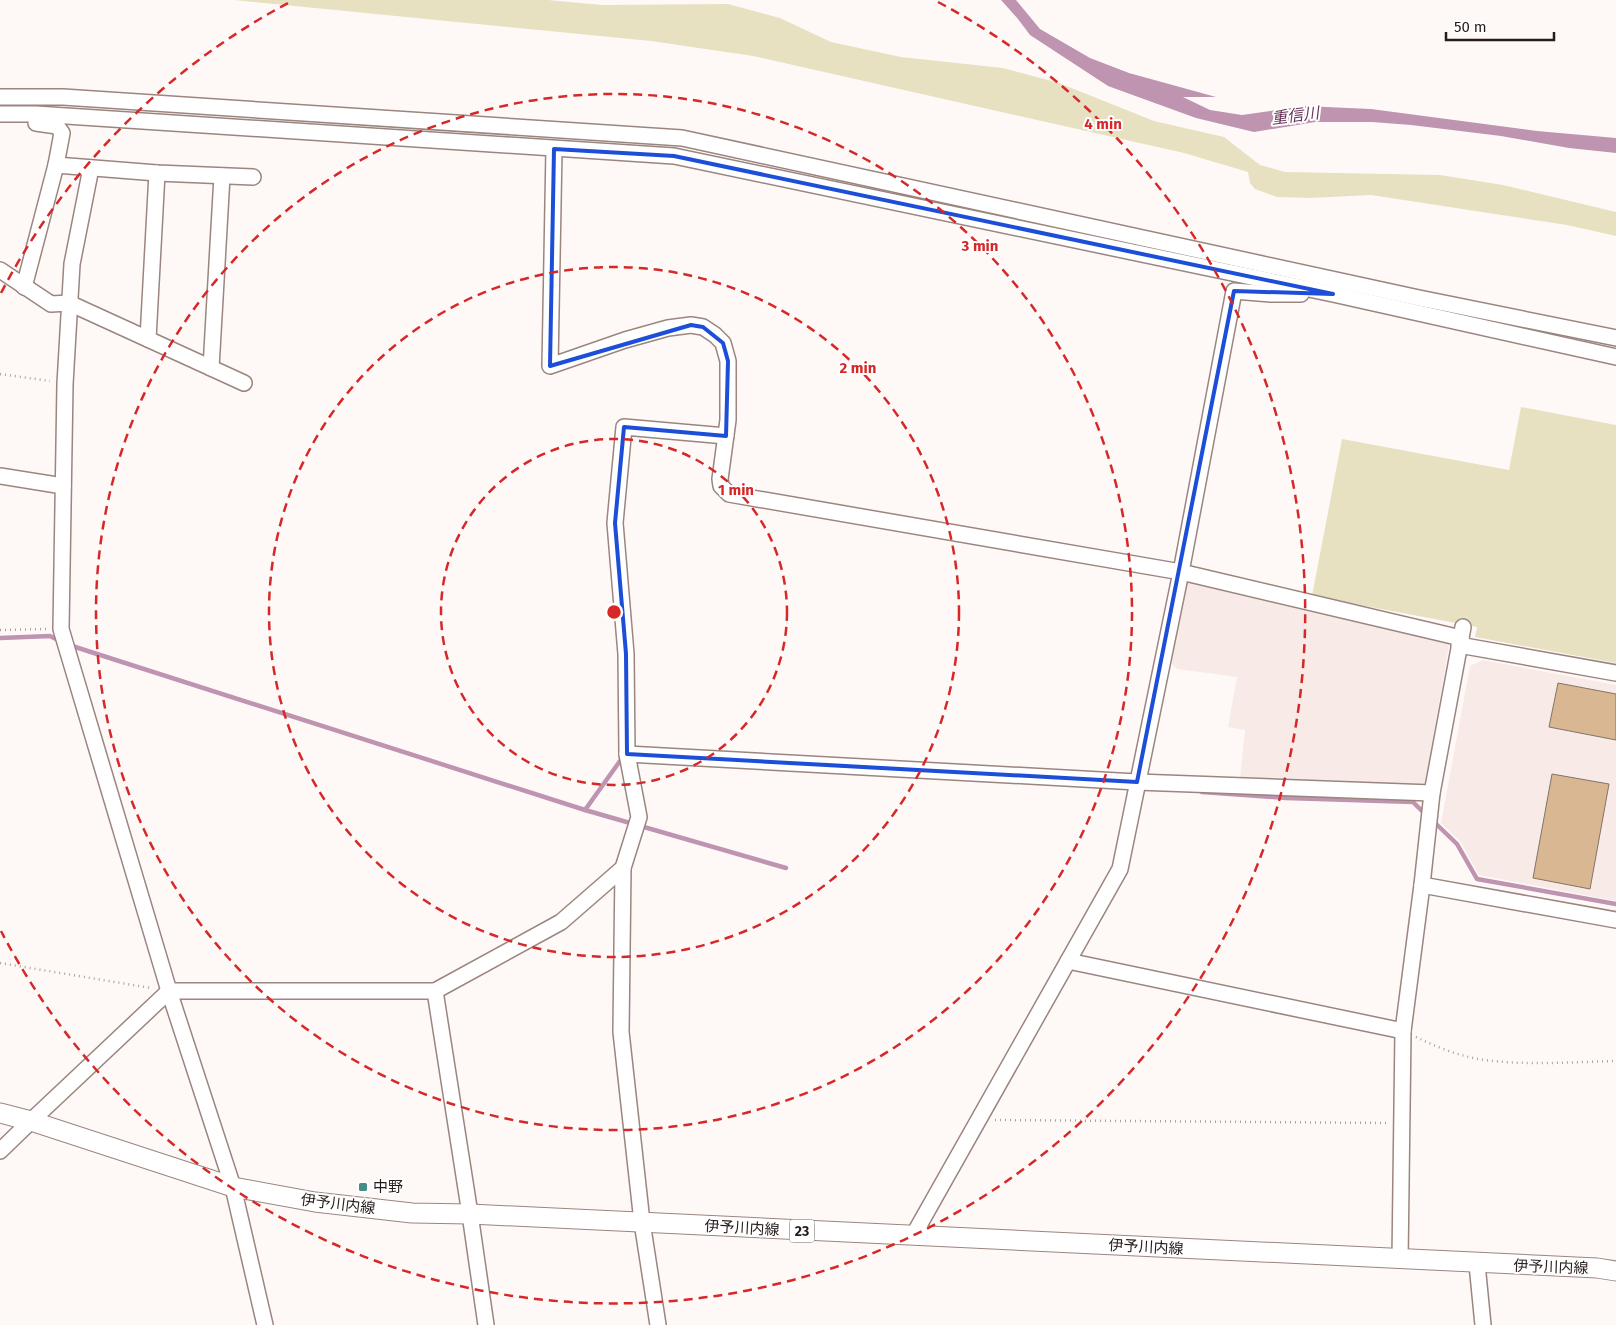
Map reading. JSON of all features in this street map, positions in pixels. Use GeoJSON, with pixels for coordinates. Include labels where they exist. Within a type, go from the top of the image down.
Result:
{"type":"FeatureCollection","features":[{"type":"Feature","properties":{"kind":"main road","name":"伊予川内線"},"geometry":{"type":"LineString","coordinates":[[0,1113],[233,1186],[315,1202],[412,1213],[470,1214],[1477,1264],[1616,1269]]}},
{"type":"Feature","properties":{"kind":"street"},"geometry":{"type":"LineString","coordinates":[[0,97],[63,97],[682,138],[1420,298],[1616,338]]}},
{"type":"Feature","properties":{"kind":"street"},"geometry":{"type":"LineString","coordinates":[[0,116],[36,114],[674,156],[1333,294],[1616,357]]}},
{"type":"Feature","properties":{"kind":"street"},"geometry":{"type":"LineString","coordinates":[[0,116],[56,126],[62,132],[56,165],[24,286]]}},
{"type":"Feature","properties":{"kind":"street"},"geometry":{"type":"LineString","coordinates":[[554,149],[550,366],[668,328],[691,325],[703,327],[724,343],[728,361],[728,420],[720,479],[722,486],[729,494],[1182,572],[1616,672]]}},
{"type":"Feature","properties":{"kind":"street"},"geometry":{"type":"LineString","coordinates":[[56,165],[157,173],[253,177]]}},
{"type":"Feature","properties":{"kind":"street"},"geometry":{"type":"LineString","coordinates":[[91,168],[72,264],[69,303],[64,384],[60,629],[169,991],[233,1186],[265,1325]]}},
{"type":"Feature","properties":{"kind":"street"},"geometry":{"type":"LineString","coordinates":[[148,339],[157,173]]}},
{"type":"Feature","properties":{"kind":"street"},"geometry":{"type":"LineString","coordinates":[[211,368],[222,176]]}},
{"type":"Feature","properties":{"kind":"street"},"geometry":{"type":"LineString","coordinates":[[0,270],[51,304],[69,303],[244,383]]}},
{"type":"Feature","properties":{"kind":"street"},"geometry":{"type":"LineString","coordinates":[[913,1236],[1120,869],[1182,572],[1234,291],[1271,294],[1333,294],[1420,298]]}},
{"type":"Feature","properties":{"kind":"street"},"geometry":{"type":"LineString","coordinates":[[658,1325],[642,1222],[621,1032],[623,868],[640,817],[627,754],[626,654],[615,523],[624,427],[726,436]]}},
{"type":"Feature","properties":{"kind":"street"},"geometry":{"type":"LineString","coordinates":[[0,476],[63,486]]}},
{"type":"Feature","properties":{"kind":"street"},"geometry":{"type":"LineString","coordinates":[[1400,1260],[1403,1031],[1432,793],[1461,637]]}},
{"type":"Feature","properties":{"kind":"street"},"geometry":{"type":"LineString","coordinates":[[627,754],[1138,782],[1432,793]]}},
{"type":"Feature","properties":{"kind":"street"},"geometry":{"type":"LineString","coordinates":[[0,1151],[169,991],[435,991],[561,922],[623,868]]}},
{"type":"Feature","properties":{"kind":"street"},"geometry":{"type":"LineString","coordinates":[[1422,886],[1616,920]]}},
{"type":"Feature","properties":{"kind":"street"},"geometry":{"type":"LineString","coordinates":[[1068,961],[1403,1031]]}},
{"type":"Feature","properties":{"kind":"street"},"geometry":{"type":"LineString","coordinates":[[435,991],[486,1325]]}},
{"type":"Feature","properties":{"kind":"street"},"geometry":{"type":"LineString","coordinates":[[1477,1264],[1483,1325]]}},
{"type":"Feature","properties":{"kind":"path"},"geometry":{"type":"LineString","coordinates":[[0,374],[64,384]]}},
{"type":"Feature","properties":{"kind":"path"},"geometry":{"type":"LineString","coordinates":[[0,630],[60,629]]}},
{"type":"Feature","properties":{"kind":"path"},"geometry":{"type":"LineString","coordinates":[[0,963],[169,991]]}},
{"type":"Feature","properties":{"kind":"path"},"geometry":{"type":"LineString","coordinates":[[1403,1031],[1439,1048],[1477,1059],[1533,1063],[1616,1061]]}},
{"type":"Feature","properties":{"kind":"path"},"geometry":{"type":"LineString","coordinates":[[978,1120],[1402,1123]]}},
{"type":"Feature","properties":{"kind":"highlighted area"},"geometry":{"type":"Polygon","coordinates":[[[554,149],[674,156],[1333,294],[1234,291],[1137,782],[627,754],[626,654],[615,523],[624,427],[726,436],[728,361],[723,343],[703,327],[691,325],[550,366],[554,149]]]}},
{"type":"Feature","properties":{"kind":"shaded area"},"geometry":{"type":"Polygon","coordinates":[[[234,0],[548,0],[602,5],[728,4],[780,18],[831,42],[901,57],[1003,68],[1059,83],[1154,121],[1224,137],[1260,165],[1285,172],[1440,175],[1503,185],[1616,212],[1616,236],[1567,225],[1371,195],[1310,198],[1277,197],[1255,189],[1250,183],[1248,172],[1184,153],[753,56],[651,41],[234,0]]]}},
{"type":"Feature","properties":{"kind":"shaded area"},"geometry":{"type":"Polygon","coordinates":[[[1521,407],[1616,425],[1616,663],[1475,637],[1477,627],[1312,596],[1342,439],[1509,470],[1521,407]]]}},
{"type":"Feature","properties":{"kind":"shaded area"},"geometry":{"type":"Polygon","coordinates":[[[1184,578],[1450,640],[1424,789],[1240,779],[1245,730],[1228,727],[1237,677],[1177,669],[1169,661],[1184,578]]]}},
{"type":"Feature","properties":{"kind":"shaded area"},"geometry":{"type":"Polygon","coordinates":[[[1483,660],[1616,685],[1616,901],[1479,875],[1460,841],[1441,823],[1470,666],[1483,660]]]}},
{"type":"Feature","properties":{"kind":"water","name":"重信川"},"geometry":{"type":"Polygon","coordinates":[[[1001,0],[1016,0],[1040,29],[1090,58],[1129,73],[1216,97],[1183,97],[1210,110],[1242,115],[1304,106],[1371,109],[1537,131],[1616,138],[1616,153],[1411,125],[1372,122],[1315,122],[1254,132],[1196,118],[1108,86],[1030,35],[1001,0]]]}},
{"type":"Feature","properties":{"kind":"building"},"geometry":{"type":"Polygon","coordinates":[[[1558,683],[1616,694],[1616,740],[1549,727],[1558,683]]]}},
{"type":"Feature","properties":{"kind":"building"},"geometry":{"type":"Polygon","coordinates":[[[1552,774],[1609,784],[1590,889],[1533,878],[1552,774]]]}},
{"type":"Feature","properties":{"kind":"waterway"},"geometry":{"type":"LineString","coordinates":[[0,638],[50,636],[60,641]]}},
{"type":"Feature","properties":{"kind":"waterway"},"geometry":{"type":"LineString","coordinates":[[69,645],[585,810],[620,761],[625,761]]}},
{"type":"Feature","properties":{"kind":"waterway"},"geometry":{"type":"LineString","coordinates":[[1202,792],[1286,798],[1413,802],[1426,815]]}},
{"type":"Feature","properties":{"kind":"waterway"},"geometry":{"type":"LineString","coordinates":[[585,810],[786,868]]}},
{"type":"Feature","properties":{"kind":"waterway"},"geometry":{"type":"LineString","coordinates":[[1432,820],[1457,844],[1477,879],[1616,904]]}},
{"type":"Feature","properties":{"kind":"place","name":"中野"},"geometry":{"type":"Point","coordinates":[363,1187]}}]}
